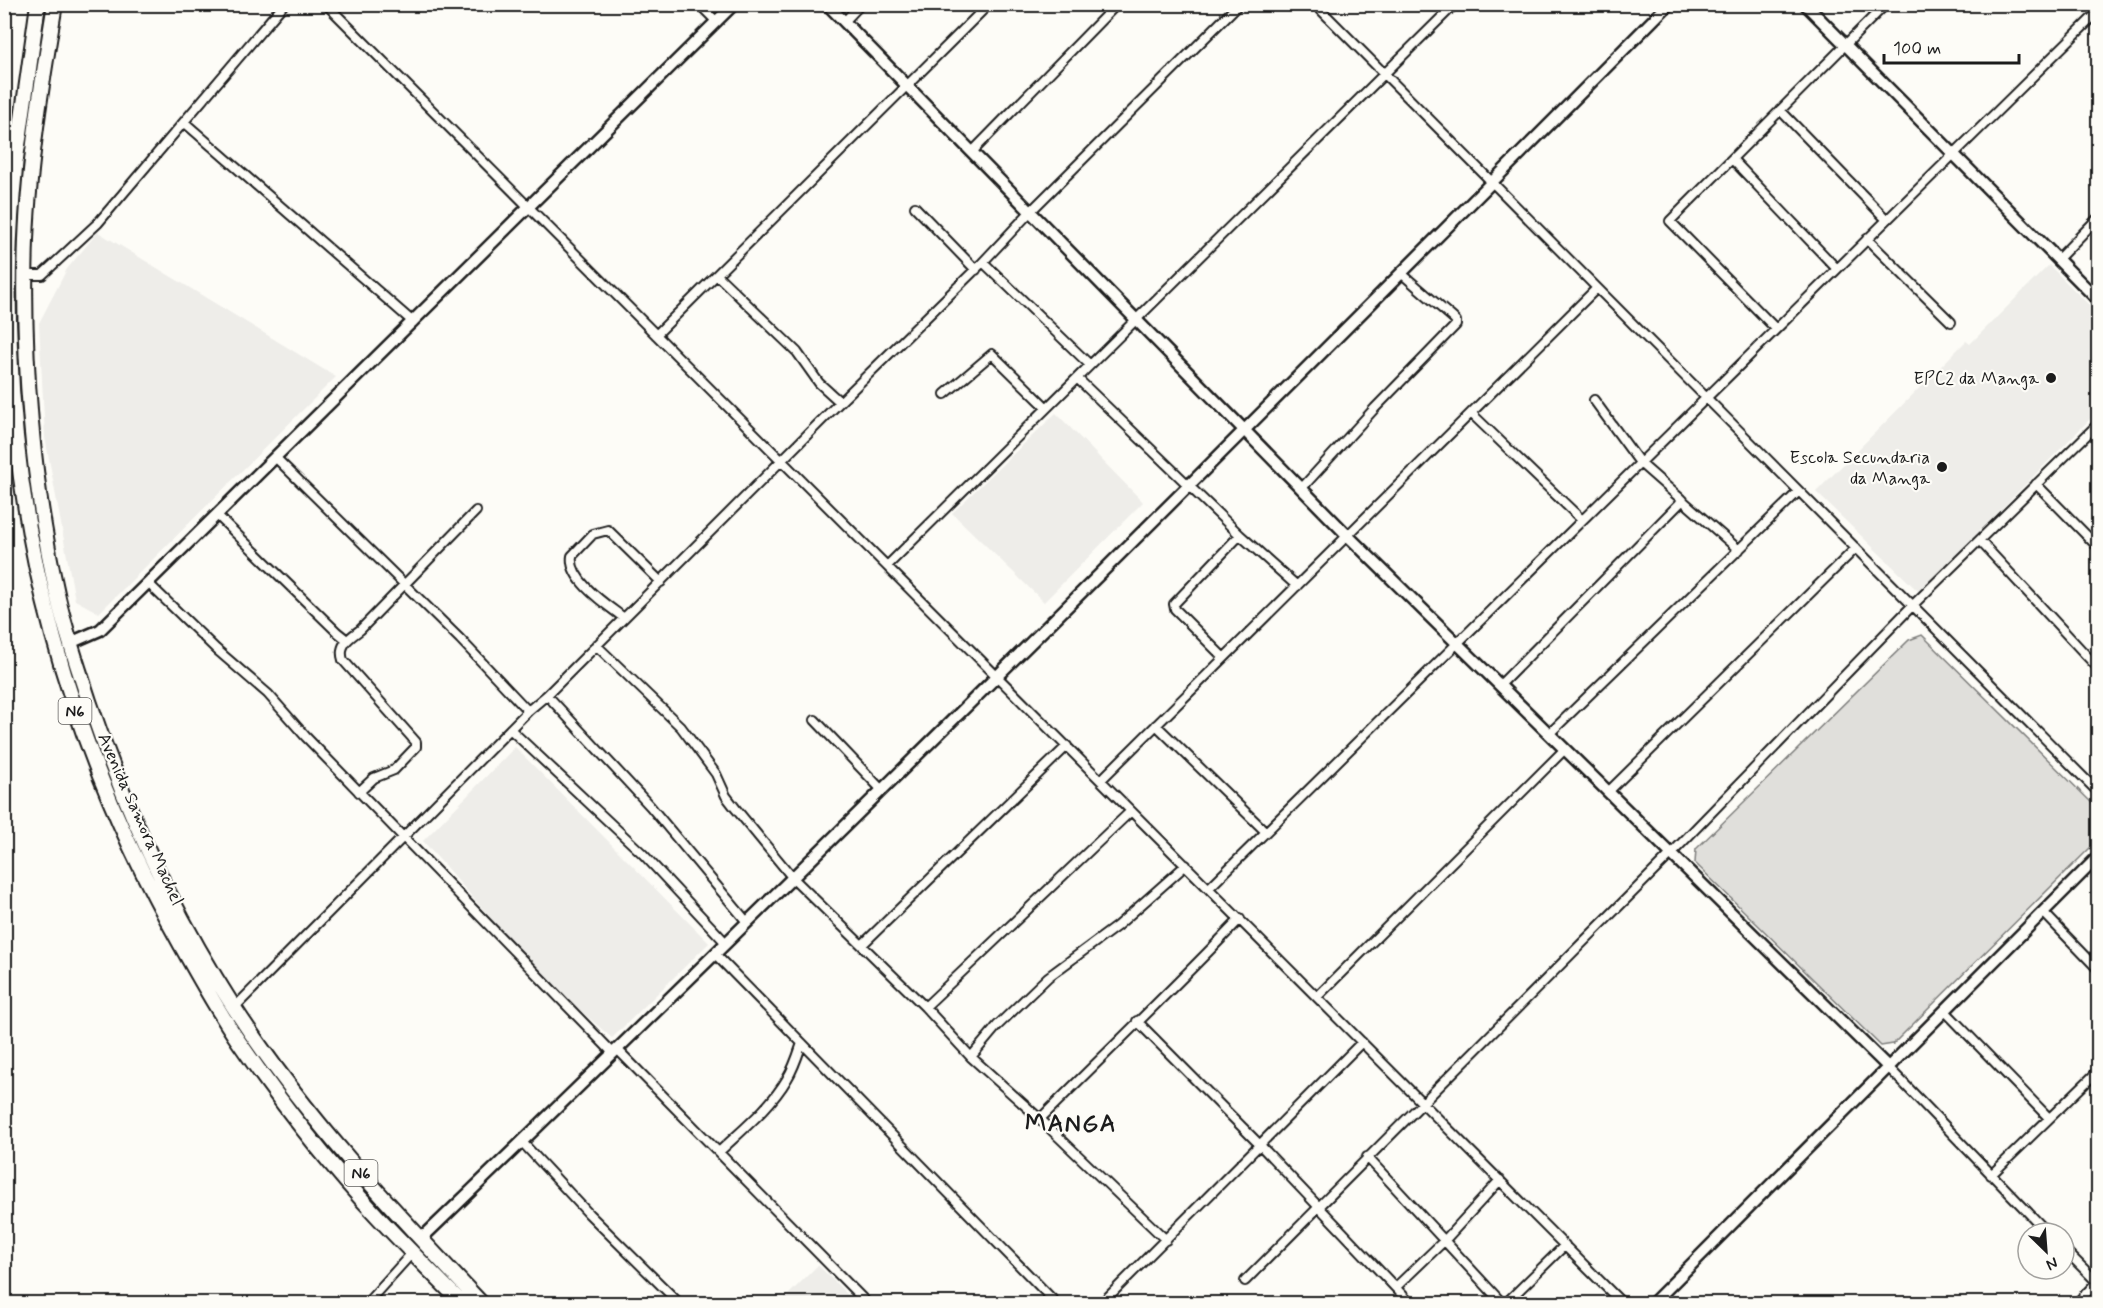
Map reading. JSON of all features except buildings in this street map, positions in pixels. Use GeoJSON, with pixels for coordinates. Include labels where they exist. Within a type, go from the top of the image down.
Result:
{"type":"FeatureCollection","features":[{"type":"Feature","properties":{"kind":"highway","name":"Avenida Samora Machel"},"geometry":{"type":"LineString","coordinates":[[38,4],[10,162],[7,350],[33,552],[54,644],[79,723],[106,792],[167,921],[211,999],[240,1043],[334,1167],[377,1216],[463,1304]]}},
{"type":"Feature","properties":{"kind":"highway","name":"Avenida Samora Machel"},"geometry":{"type":"LineString","coordinates":[[56,4],[32,160],[26,238],[26,347],[30,413],[45,530],[70,644],[113,770],[152,861],[234,1008]]}},
{"type":"Feature","properties":{"kind":"highway","name":"N6"},"geometry":{"type":"LineString","coordinates":[[234,1008],[344,1155],[482,1304]]}},
{"type":"Feature","properties":{"kind":"street"},"geometry":{"type":"LineString","coordinates":[[26,275],[42,275],[98,223],[284,4]]}},
{"type":"Feature","properties":{"kind":"street"},"geometry":{"type":"LineString","coordinates":[[326,4],[1623,1304]]}},
{"type":"Feature","properties":{"kind":"street"},"geometry":{"type":"LineString","coordinates":[[699,4],[717,22]]}},
{"type":"Feature","properties":{"kind":"street"},"geometry":{"type":"LineString","coordinates":[[70,644],[99,630],[148,583],[372,359],[413,322],[734,4]]}},
{"type":"Feature","properties":{"kind":"street"},"geometry":{"type":"LineString","coordinates":[[827,4],[1301,489],[1888,1067],[2036,1221]]}},
{"type":"Feature","properties":{"kind":"street"},"geometry":{"type":"LineString","coordinates":[[844,22],[861,4]]}},
{"type":"Feature","properties":{"kind":"street"},"geometry":{"type":"LineString","coordinates":[[656,335],[989,4]]}},
{"type":"Feature","properties":{"kind":"street"},"geometry":{"type":"LineString","coordinates":[[972,152],[1117,4]]}},
{"type":"Feature","properties":{"kind":"street"},"geometry":{"type":"LineString","coordinates":[[234,1008],[528,711],[547,695],[975,270],[1030,212],[1239,4]]}},
{"type":"Feature","properties":{"kind":"street"},"geometry":{"type":"LineString","coordinates":[[1315,4],[2098,792]]}},
{"type":"Feature","properties":{"kind":"street"},"geometry":{"type":"LineString","coordinates":[[887,566],[1455,4]]}},
{"type":"Feature","properties":{"kind":"street"},"geometry":{"type":"LineString","coordinates":[[420,1239],[715,954],[997,676],[1668,4]]}},
{"type":"Feature","properties":{"kind":"street"},"geometry":{"type":"LineString","coordinates":[[1805,4],[2098,300]]}},
{"type":"Feature","properties":{"kind":"street"},"geometry":{"type":"LineString","coordinates":[[1776,329],[1670,221],[1886,4]]}},
{"type":"Feature","properties":{"kind":"street"},"geometry":{"type":"LineString","coordinates":[[1209,888],[2098,12]]}},
{"type":"Feature","properties":{"kind":"street"},"geometry":{"type":"LineString","coordinates":[[1780,110],[1887,220]]}},
{"type":"Feature","properties":{"kind":"street"},"geometry":{"type":"LineString","coordinates":[[184,122],[413,322]]}},
{"type":"Feature","properties":{"kind":"street"},"geometry":{"type":"LineString","coordinates":[[1732,159],[1837,269]]}},
{"type":"Feature","properties":{"kind":"street"},"geometry":{"type":"LineString","coordinates":[[915,207],[975,270]]}},
{"type":"Feature","properties":{"kind":"street"},"geometry":{"type":"LineString","coordinates":[[2058,259],[2098,218]]}},
{"type":"Feature","properties":{"kind":"street"},"geometry":{"type":"LineString","coordinates":[[1867,239],[1951,322]]}},
{"type":"Feature","properties":{"kind":"street"},"geometry":{"type":"LineString","coordinates":[[983,262],[1090,365]]}},
{"type":"Feature","properties":{"kind":"street"},"geometry":{"type":"LineString","coordinates":[[1301,489],[1375,408],[1456,325],[1453,318],[1401,273]]}},
{"type":"Feature","properties":{"kind":"street"},"geometry":{"type":"LineString","coordinates":[[717,274],[797,352],[819,383],[840,402]]}},
{"type":"Feature","properties":{"kind":"street"},"geometry":{"type":"LineString","coordinates":[[1101,780],[1597,288]]}},
{"type":"Feature","properties":{"kind":"street"},"geometry":{"type":"LineString","coordinates":[[945,394],[992,354],[1046,407]]}},
{"type":"Feature","properties":{"kind":"street"},"geometry":{"type":"LineString","coordinates":[[1077,378],[1240,535],[1297,586]]}},
{"type":"Feature","properties":{"kind":"street"},"geometry":{"type":"LineString","coordinates":[[1594,400],[1640,463],[1739,550]]}},
{"type":"Feature","properties":{"kind":"street"},"geometry":{"type":"LineString","coordinates":[[1471,413],[1582,520]]}},
{"type":"Feature","properties":{"kind":"street"},"geometry":{"type":"LineString","coordinates":[[1245,1281],[1671,854],[1913,605],[1980,542],[2098,424]]}},
{"type":"Feature","properties":{"kind":"street"},"geometry":{"type":"LineString","coordinates":[[275,457],[460,639],[528,711]]}},
{"type":"Feature","properties":{"kind":"street"},"geometry":{"type":"LineString","coordinates":[[2036,484],[2098,547]]}},
{"type":"Feature","properties":{"kind":"street"},"geometry":{"type":"LineString","coordinates":[[1549,734],[1799,491]]}},
{"type":"Feature","properties":{"kind":"street"},"geometry":{"type":"LineString","coordinates":[[1500,685],[1683,500]]}},
{"type":"Feature","properties":{"kind":"street"},"geometry":{"type":"LineString","coordinates":[[359,792],[374,778],[394,770],[416,747],[416,742],[343,660],[341,652],[347,640],[405,585],[476,511]]}},
{"type":"Feature","properties":{"kind":"street"},"geometry":{"type":"LineString","coordinates":[[217,514],[347,640]]}},
{"type":"Feature","properties":{"kind":"street"},"geometry":{"type":"LineString","coordinates":[[624,618],[587,588],[573,566],[572,556],[592,534],[608,530],[661,582]]}},
{"type":"Feature","properties":{"kind":"street"},"geometry":{"type":"LineString","coordinates":[[1224,658],[1175,609],[1174,604],[1240,535]]}},
{"type":"Feature","properties":{"kind":"street"},"geometry":{"type":"LineString","coordinates":[[1980,542],[2098,668]]}},
{"type":"Feature","properties":{"kind":"street"},"geometry":{"type":"LineString","coordinates":[[1608,792],[1856,548]]}},
{"type":"Feature","properties":{"kind":"street"},"geometry":{"type":"LineString","coordinates":[[148,583],[216,649],[268,694],[402,837],[719,1152],[868,1304]]}},
{"type":"Feature","properties":{"kind":"street"},"geometry":{"type":"LineString","coordinates":[[596,645],[681,727],[716,774],[726,796],[792,877],[926,1007],[971,1057],[1040,1119],[1166,1240]]}},
{"type":"Feature","properties":{"kind":"street"},"geometry":{"type":"LineString","coordinates":[[547,695],[650,806],[747,922]]}},
{"type":"Feature","properties":{"kind":"street"},"geometry":{"type":"LineString","coordinates":[[815,720],[881,789]]}},
{"type":"Feature","properties":{"kind":"street"},"geometry":{"type":"LineString","coordinates":[[1156,725],[1266,832]]}},
{"type":"Feature","properties":{"kind":"street"},"geometry":{"type":"LineString","coordinates":[[510,729],[643,854],[726,943]]}},
{"type":"Feature","properties":{"kind":"street"},"geometry":{"type":"LineString","coordinates":[[862,945],[1067,746]]}},
{"type":"Feature","properties":{"kind":"street"},"geometry":{"type":"LineString","coordinates":[[1317,997],[1565,749]]}},
{"type":"Feature","properties":{"kind":"street"},"geometry":{"type":"LineString","coordinates":[[926,1007],[1131,810]]}},
{"type":"Feature","properties":{"kind":"street"},"geometry":{"type":"LineString","coordinates":[[1652,1304],[2098,857]]}},
{"type":"Feature","properties":{"kind":"street"},"geometry":{"type":"LineString","coordinates":[[971,1057],[997,1026],[1048,977],[1117,926],[1186,865]]}},
{"type":"Feature","properties":{"kind":"street"},"geometry":{"type":"LineString","coordinates":[[2043,912],[2098,969]]}},
{"type":"Feature","properties":{"kind":"street"},"geometry":{"type":"LineString","coordinates":[[1040,1119],[1137,1021],[1215,947],[1239,920]]}},
{"type":"Feature","properties":{"kind":"street"},"geometry":{"type":"LineString","coordinates":[[715,954],[1057,1304]]}},
{"type":"Feature","properties":{"kind":"street"},"geometry":{"type":"LineString","coordinates":[[1945,1011],[2049,1118]]}},
{"type":"Feature","properties":{"kind":"street"},"geometry":{"type":"LineString","coordinates":[[1137,1021],[1260,1145],[1411,1304]]}},
{"type":"Feature","properties":{"kind":"street"},"geometry":{"type":"LineString","coordinates":[[1101,1304],[1362,1042]]}},
{"type":"Feature","properties":{"kind":"street"},"geometry":{"type":"LineString","coordinates":[[719,1152],[762,1112],[782,1088],[802,1043]]}},
{"type":"Feature","properties":{"kind":"street"},"geometry":{"type":"LineString","coordinates":[[1991,1175],[2098,1071]]}},
{"type":"Feature","properties":{"kind":"street"},"geometry":{"type":"LineString","coordinates":[[522,1142],[589,1214],[680,1304]]}},
{"type":"Feature","properties":{"kind":"street"},"geometry":{"type":"LineString","coordinates":[[1368,1157],[1504,1304],[1565,1245]]}},
{"type":"Feature","properties":{"kind":"street"},"geometry":{"type":"LineString","coordinates":[[1396,1287],[1500,1180]]}},
{"type":"Feature","properties":{"kind":"street"},"geometry":{"type":"LineString","coordinates":[[366,1304],[412,1253]]}},
{"type":"Feature","properties":{"kind":"street"},"geometry":{"type":"LineString","coordinates":[[2076,1261],[2098,1282],[2076,1304]]}},
{"type":"Feature","properties":{"kind":"shaded area"},"geometry":{"type":"Polygon","coordinates":[[[98,232],[336,377],[99,613],[75,600],[45,437],[39,323],[67,269],[98,232]]]}},
{"type":"Feature","properties":{"kind":"shaded area","name":"Escola Secundaria da Manga"},"geometry":{"type":"Polygon","coordinates":[[[2049,265],[2098,314],[2098,411],[1919,592],[1816,492],[1966,341],[1970,344],[2049,265]]]}},
{"type":"Feature","properties":{"kind":"shaded area"},"geometry":{"type":"Polygon","coordinates":[[[1056,413],[1143,502],[1044,602],[952,513],[1056,413]]]}},
{"type":"Feature","properties":{"kind":"shaded area"},"geometry":{"type":"Polygon","coordinates":[[[1922,635],[2098,809],[2098,840],[1893,1044],[1881,1046],[1695,863],[1696,849],[1909,640],[1922,635]]]}},
{"type":"Feature","properties":{"kind":"shaded area"},"geometry":{"type":"Polygon","coordinates":[[[515,747],[709,943],[612,1038],[567,999],[525,957],[423,841],[515,747]]]}},
{"type":"Feature","properties":{"kind":"shaded area"},"geometry":{"type":"Polygon","coordinates":[[[818,1265],[856,1303],[780,1303],[818,1265]]]}},
{"type":"Feature","properties":{"kind":"place","name":"EPC2 da Manga"},"geometry":{"type":"Point","coordinates":[2051,378]}},
{"type":"Feature","properties":{"kind":"place","name":"Escola Secundaria da Manga"},"geometry":{"type":"Point","coordinates":[1942,467]}},
{"type":"Feature","properties":{"kind":"district","name":"MANGA"},"geometry":{"type":"Point","coordinates":[1071,1123]}}]}
